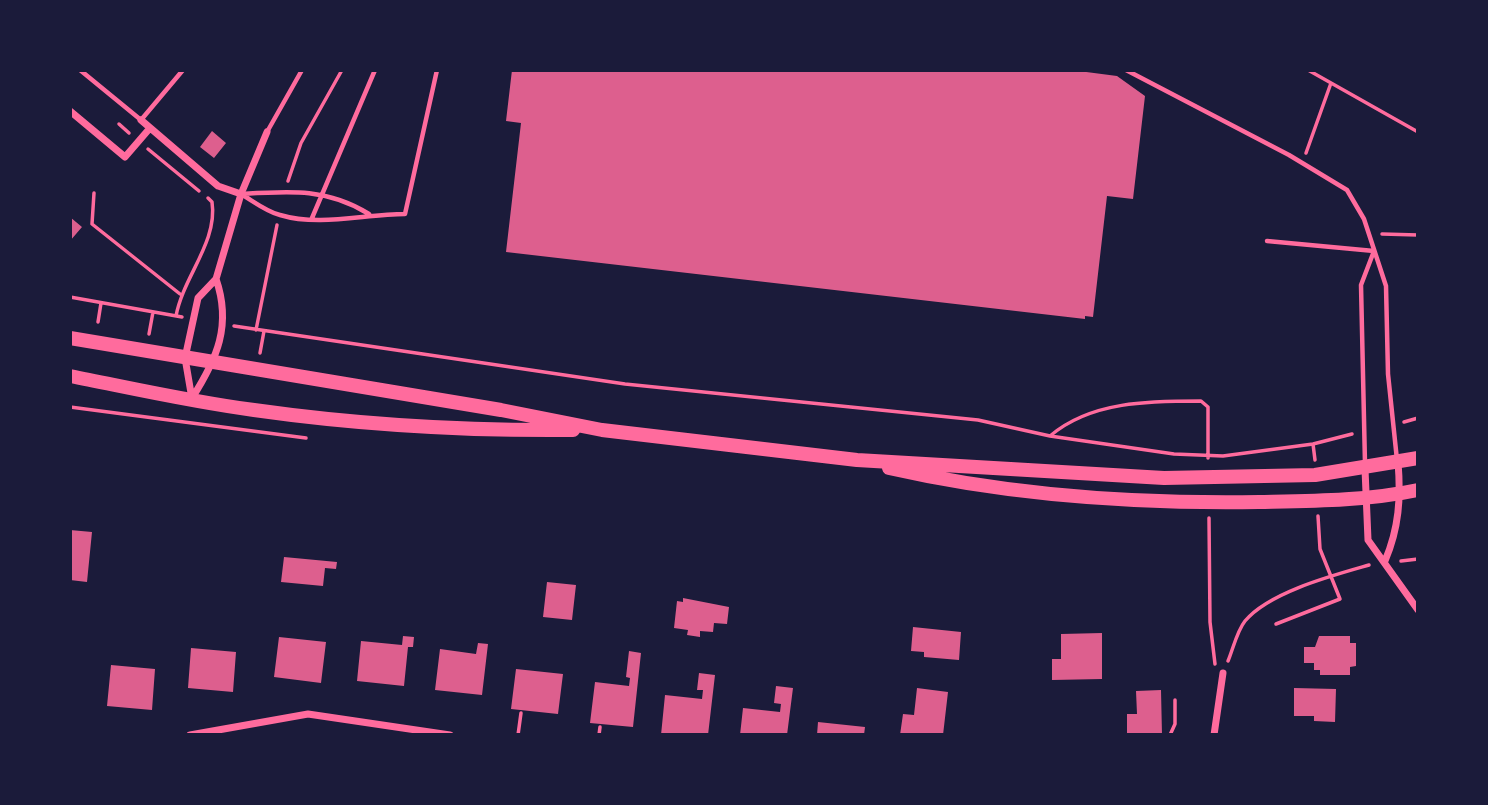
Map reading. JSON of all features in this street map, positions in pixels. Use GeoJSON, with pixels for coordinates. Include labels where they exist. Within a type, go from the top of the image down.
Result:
{"type":"FeatureCollection","features":[{"type":"Feature","properties":{"kind":"main road"},"geometry":{"type":"LineString","coordinates":[[70,338],[501,410],[602,430],[858,460],[1164,478],[1315,475],[1365,469],[1418,458]]}},
{"type":"Feature","properties":{"kind":"main road"},"geometry":{"type":"LineString","coordinates":[[70,376],[251,410],[365,423],[498,430],[602,430]]}},
{"type":"Feature","properties":{"kind":"main road"},"geometry":{"type":"LineString","coordinates":[[858,460],[953,483],[1090,500],[1162,504],[1317,501],[1418,491]]}},
{"type":"Feature","properties":{"kind":"street"},"geometry":{"type":"LineString","coordinates":[[70,111],[125,157],[150,128]]}},
{"type":"Feature","properties":{"kind":"street"},"geometry":{"type":"LineString","coordinates":[[141,120],[218,186],[241,194]]}},
{"type":"Feature","properties":{"kind":"street"},"geometry":{"type":"LineString","coordinates":[[192,399],[186,358],[198,298],[216,279],[241,194],[267,132]]}},
{"type":"Feature","properties":{"kind":"street"},"geometry":{"type":"LineString","coordinates":[[192,399],[215,362],[225,303],[216,279]]}},
{"type":"Feature","properties":{"kind":"street"},"geometry":{"type":"LineString","coordinates":[[1385,561],[1396,532],[1400,494],[1398,462]]}},
{"type":"Feature","properties":{"kind":"street"},"geometry":{"type":"LineString","coordinates":[[1365,469],[1368,540],[1418,610]]}},
{"type":"Feature","properties":{"kind":"street"},"geometry":{"type":"LineString","coordinates":[[1214,735],[1223,673]]}},
{"type":"Feature","properties":{"kind":"street"},"geometry":{"type":"LineString","coordinates":[[190,735],[308,714],[450,735]]}},
{"type":"Feature","properties":{"kind":"lane"},"geometry":{"type":"LineString","coordinates":[[80,70],[141,120],[183,70]]}},
{"type":"Feature","properties":{"kind":"lane"},"geometry":{"type":"LineString","coordinates":[[267,132],[302,70]]}},
{"type":"Feature","properties":{"kind":"lane"},"geometry":{"type":"LineString","coordinates":[[312,218],[375,70]]}},
{"type":"Feature","properties":{"kind":"lane"},"geometry":{"type":"LineString","coordinates":[[241,194],[279,215],[339,221],[369,214],[405,214],[437,70]]}},
{"type":"Feature","properties":{"kind":"lane"},"geometry":{"type":"LineString","coordinates":[[1126,70],[1302,163],[1347,190],[1369,234],[1386,286],[1392,424],[1398,462]]}},
{"type":"Feature","properties":{"kind":"lane"},"geometry":{"type":"LineString","coordinates":[[241,194],[284,191],[343,198],[369,214]]}},
{"type":"Feature","properties":{"kind":"lane"},"geometry":{"type":"LineString","coordinates":[[1267,241],[1374,251]]}},
{"type":"Feature","properties":{"kind":"lane"},"geometry":{"type":"LineString","coordinates":[[1365,469],[1361,285],[1374,251]]}},
{"type":"Feature","properties":{"kind":"path"},"geometry":{"type":"LineString","coordinates":[[1308,70],[1418,132]]}},
{"type":"Feature","properties":{"kind":"path"},"geometry":{"type":"LineString","coordinates":[[1302,163],[1331,83]]}},
{"type":"Feature","properties":{"kind":"path"},"geometry":{"type":"LineString","coordinates":[[119,124],[212,202],[213,220],[198,262],[180,294],[176,316]]}},
{"type":"Feature","properties":{"kind":"path"},"geometry":{"type":"LineString","coordinates":[[94,193],[93,224],[180,294]]}},
{"type":"Feature","properties":{"kind":"path"},"geometry":{"type":"LineString","coordinates":[[1369,234],[1418,235]]}},
{"type":"Feature","properties":{"kind":"path"},"geometry":{"type":"LineString","coordinates":[[70,297],[194,319]]}},
{"type":"Feature","properties":{"kind":"path"},"geometry":{"type":"LineString","coordinates":[[98,323],[101,303]]}},
{"type":"Feature","properties":{"kind":"path"},"geometry":{"type":"LineString","coordinates":[[222,324],[625,384],[978,420],[1050,436],[1174,454],[1223,456],[1313,444],[1364,431]]}},
{"type":"Feature","properties":{"kind":"path"},"geometry":{"type":"LineString","coordinates":[[1050,436],[1079,418],[1148,401]]}},
{"type":"Feature","properties":{"kind":"path"},"geometry":{"type":"LineString","coordinates":[[70,407],[306,438]]}},
{"type":"Feature","properties":{"kind":"path"},"geometry":{"type":"LineString","coordinates":[[1392,424],[1418,418]]}},
{"type":"Feature","properties":{"kind":"path"},"geometry":{"type":"LineString","coordinates":[[1313,444],[1315,475]]}},
{"type":"Feature","properties":{"kind":"path"},"geometry":{"type":"LineString","coordinates":[[1276,624],[1340,599],[1320,549],[1317,501]]}},
{"type":"Feature","properties":{"kind":"path"},"geometry":{"type":"LineString","coordinates":[[1209,567],[1214,662],[1223,673],[1245,621],[1270,602],[1332,575],[1385,561]]}},
{"type":"Feature","properties":{"kind":"path"},"geometry":{"type":"LineString","coordinates":[[1170,735],[1175,724],[1175,700]]}},
{"type":"Feature","properties":{"kind":"path"},"geometry":{"type":"LineString","coordinates":[[518,735],[522,713]]}},
{"type":"Feature","properties":{"kind":"path"},"geometry":{"type":"LineString","coordinates":[[598,735],[600,726]]}},
{"type":"Feature","properties":{"kind":"building"},"geometry":{"type":"Polygon","coordinates":[[[512,70],[1071,70],[1117,76],[1145,96],[1133,199],[1107,196],[1093,317],[1085,316],[1085,319],[506,252],[521,123],[506,121],[512,70]]]}},
{"type":"Feature","properties":{"kind":"building"},"geometry":{"type":"Polygon","coordinates":[[[212,131],[226,143],[214,158],[200,147],[212,131]]]}},
{"type":"Feature","properties":{"kind":"building"},"geometry":{"type":"Polygon","coordinates":[[[70,217],[82,227],[70,241],[70,217]]]}},
{"type":"Feature","properties":{"kind":"building"},"geometry":{"type":"Polygon","coordinates":[[[70,530],[92,532],[87,582],[70,580],[70,530]]]}},
{"type":"Feature","properties":{"kind":"building"},"geometry":{"type":"Polygon","coordinates":[[[284,557],[337,562],[336,569],[325,568],[323,586],[281,582],[284,557]]]}},
{"type":"Feature","properties":{"kind":"building"},"geometry":{"type":"Polygon","coordinates":[[[547,582],[576,585],[572,620],[543,617],[547,582]]]}},
{"type":"Feature","properties":{"kind":"building"},"geometry":{"type":"Polygon","coordinates":[[[683,598],[729,607],[727,624],[714,623],[713,632],[700,631],[700,637],[687,635],[688,630],[674,628],[677,601],[683,602],[683,598]]]}},
{"type":"Feature","properties":{"kind":"building"},"geometry":{"type":"Polygon","coordinates":[[[913,627],[961,632],[959,660],[924,657],[924,652],[911,651],[913,627]]]}},
{"type":"Feature","properties":{"kind":"building"},"geometry":{"type":"Polygon","coordinates":[[[1102,633],[1102,679],[1052,680],[1052,659],[1061,659],[1061,634],[1102,633]]]}},
{"type":"Feature","properties":{"kind":"building"},"geometry":{"type":"Polygon","coordinates":[[[403,636],[414,637],[413,647],[408,647],[404,686],[357,681],[361,641],[402,645],[403,636]]]}},
{"type":"Feature","properties":{"kind":"building"},"geometry":{"type":"Polygon","coordinates":[[[1319,636],[1350,636],[1350,643],[1356,643],[1356,666],[1350,667],[1350,675],[1320,675],[1320,670],[1314,670],[1314,663],[1304,663],[1304,647],[1315,647],[1319,636]]]}},
{"type":"Feature","properties":{"kind":"building"},"geometry":{"type":"Polygon","coordinates":[[[279,637],[326,642],[321,683],[274,677],[279,637]]]}},
{"type":"Feature","properties":{"kind":"building"},"geometry":{"type":"Polygon","coordinates":[[[478,643],[488,644],[482,695],[435,690],[440,649],[476,654],[478,643]]]}},
{"type":"Feature","properties":{"kind":"building"},"geometry":{"type":"Polygon","coordinates":[[[191,648],[236,652],[233,692],[188,688],[191,648]]]}},
{"type":"Feature","properties":{"kind":"building"},"geometry":{"type":"Polygon","coordinates":[[[629,651],[641,653],[633,727],[590,723],[595,682],[629,686],[630,678],[626,677],[629,651]]]}},
{"type":"Feature","properties":{"kind":"building"},"geometry":{"type":"Polygon","coordinates":[[[111,665],[155,669],[152,710],[107,706],[111,665]]]}},
{"type":"Feature","properties":{"kind":"building"},"geometry":{"type":"Polygon","coordinates":[[[516,669],[563,674],[558,714],[511,709],[516,669]]]}},
{"type":"Feature","properties":{"kind":"building"},"geometry":{"type":"Polygon","coordinates":[[[699,673],[715,675],[708,735],[661,735],[665,695],[702,699],[703,690],[697,690],[699,673]]]}},
{"type":"Feature","properties":{"kind":"building"},"geometry":{"type":"Polygon","coordinates":[[[776,686],[793,688],[787,735],[740,735],[743,708],[780,712],[781,704],[774,703],[776,686]]]}},
{"type":"Feature","properties":{"kind":"building"},"geometry":{"type":"Polygon","coordinates":[[[917,688],[948,692],[943,735],[900,735],[903,714],[914,715],[917,688]]]}},
{"type":"Feature","properties":{"kind":"building"},"geometry":{"type":"Polygon","coordinates":[[[1294,688],[1336,689],[1335,722],[1314,721],[1314,716],[1294,716],[1294,688]]]}},
{"type":"Feature","properties":{"kind":"building"},"geometry":{"type":"Polygon","coordinates":[[[1161,690],[1162,735],[1127,735],[1127,714],[1137,714],[1136,691],[1161,690]]]}},
{"type":"Feature","properties":{"kind":"building"},"geometry":{"type":"Polygon","coordinates":[[[818,722],[865,727],[864,735],[817,735],[818,722]]]}}]}
